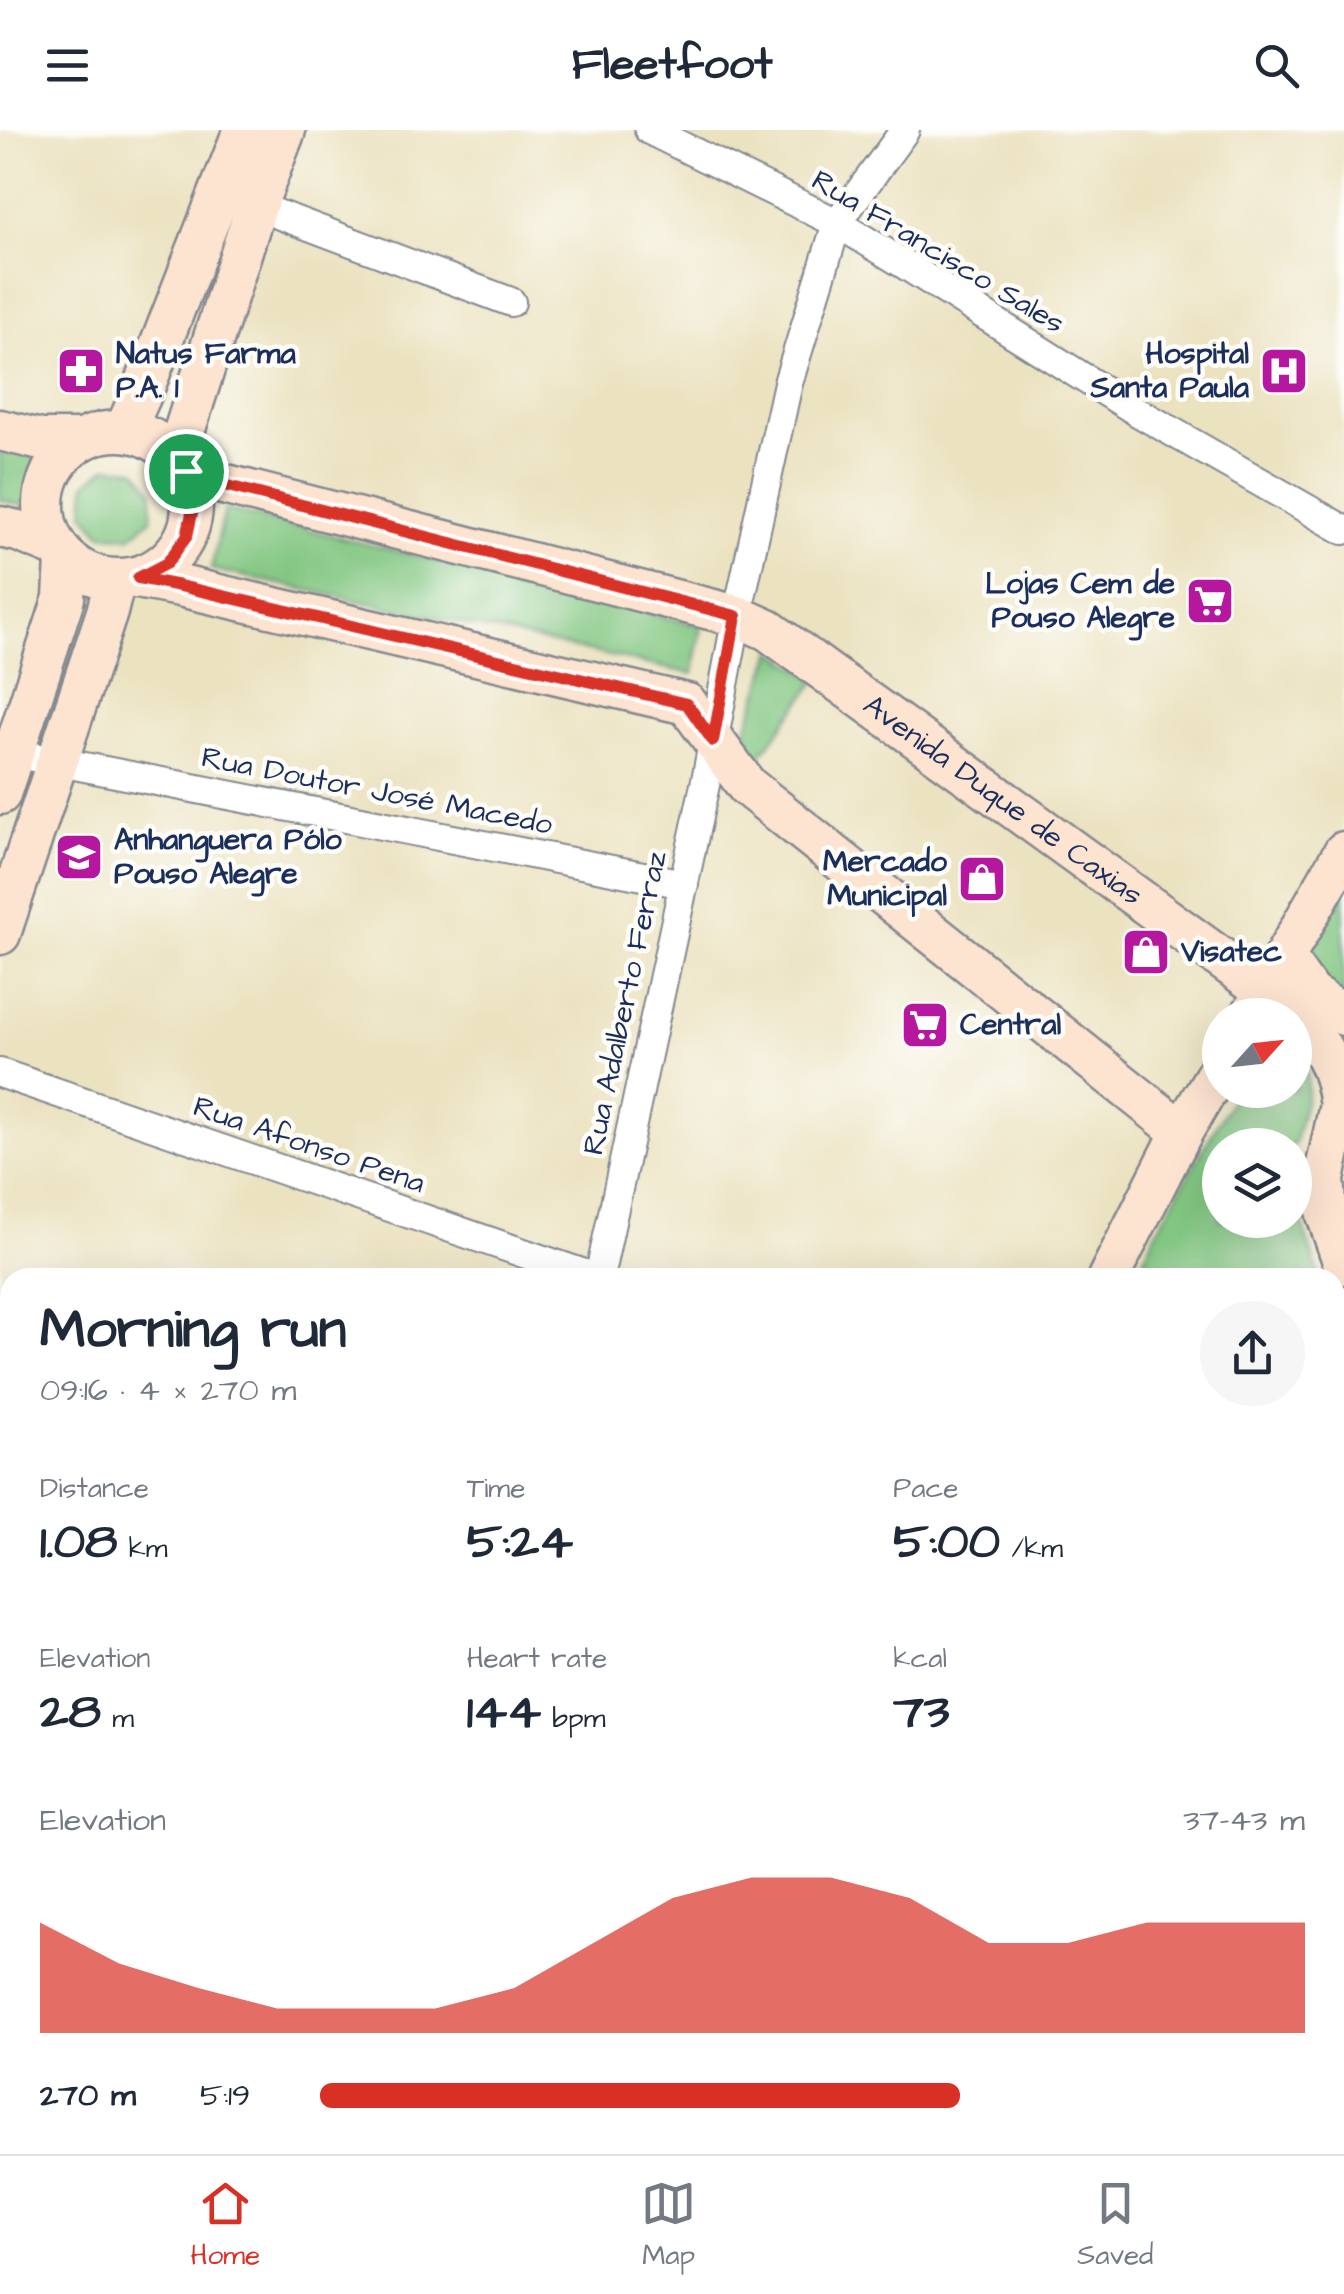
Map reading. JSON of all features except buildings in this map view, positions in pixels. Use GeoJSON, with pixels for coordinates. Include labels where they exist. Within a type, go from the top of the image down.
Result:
{"type":"FeatureCollection","features":[{"type":"Feature","properties":{"kind":"street"},"geometry":{"type":"LineString","coordinates":[[125,430],[244,130]]}},
{"type":"Feature","properties":{"kind":"street"},"geometry":{"type":"LineString","coordinates":[[181,464],[256,206],[284,130]]}},
{"type":"Feature","properties":{"kind":"street","name":"Rua Francisco Sales"},"geometry":{"type":"LineString","coordinates":[[649,130],[837,223],[1136,410],[1344,530]]}},
{"type":"Feature","properties":{"kind":"street"},"geometry":{"type":"LineString","coordinates":[[713,741],[736,616],[788,383],[837,223],[905,130]]}},
{"type":"Feature","properties":{"kind":"street"},"geometry":{"type":"LineString","coordinates":[[256,206],[511,302]]}},
{"type":"Feature","properties":{"kind":"street"},"geometry":{"type":"LineString","coordinates":[[0,430],[41,440],[80,440],[102,432],[125,430],[153,438],[181,464],[194,504],[187,536],[167,563],[126,580],[108,612],[0,934]]}},
{"type":"Feature","properties":{"kind":"street"},"geometry":{"type":"LineString","coordinates":[[0,794],[64,598],[61,553],[44,518],[45,488],[58,460],[80,440]]}},
{"type":"Feature","properties":{"kind":"street","name":"Avenida Duque de Caxias"},"geometry":{"type":"LineString","coordinates":[[181,464],[220,484],[736,616],[768,630],[1277,998]]}},
{"type":"Feature","properties":{"kind":"street"},"geometry":{"type":"LineString","coordinates":[[0,527],[18,531],[61,553],[88,574],[198,590],[687,704],[747,786],[1182,1132]]}},
{"type":"Feature","properties":{"kind":"street","name":"Rua Adalberto Ferraz"},"geometry":{"type":"LineString","coordinates":[[600,1268],[713,741]]}},
{"type":"Feature","properties":{"kind":"street","name":"Rua Doutor José Macedo"},"geometry":{"type":"LineString","coordinates":[[14,753],[684,884]]}},
{"type":"Feature","properties":{"kind":"street"},"geometry":{"type":"LineString","coordinates":[[1278,998],[1344,852]]}},
{"type":"Feature","properties":{"kind":"street"},"geometry":{"type":"LineString","coordinates":[[1284,998],[1310,994],[1344,1015]]}},
{"type":"Feature","properties":{"kind":"street"},"geometry":{"type":"LineString","coordinates":[[1312,1036],[1323,1048],[1342,1101],[1324,1179],[1327,1216],[1344,1264]]}},
{"type":"Feature","properties":{"kind":"street","name":"Rua Afonso Pena"},"geometry":{"type":"LineString","coordinates":[[0,1073],[569,1268]]}},
{"type":"Feature","properties":{"kind":"street"},"geometry":{"type":"LineString","coordinates":[[1113,1268],[1202,1098]]}},
{"type":"Feature","properties":{"kind":"green space"},"geometry":{"type":"Polygon","coordinates":[[[0,449],[36,458],[23,506],[0,500],[0,449]]]}},
{"type":"Feature","properties":{"kind":"green space"},"geometry":{"type":"Polygon","coordinates":[[[107,467],[136,469],[153,491],[151,519],[130,537],[102,534],[84,513],[86,484],[107,467]]]}},
{"type":"Feature","properties":{"kind":"green space"},"geometry":{"type":"Polygon","coordinates":[[[225,509],[702,626],[693,674],[211,569],[225,509]]]}},
{"type":"Feature","properties":{"kind":"green space"},"geometry":{"type":"Polygon","coordinates":[[[773,651],[817,680],[751,768],[737,757],[773,651]]]}},
{"type":"Feature","properties":{"kind":"green space"},"geometry":{"type":"Polygon","coordinates":[[[1344,880],[1344,1002],[1315,980],[1304,947],[1344,880]]]}},
{"type":"Feature","properties":{"kind":"green space"},"geometry":{"type":"Polygon","coordinates":[[[1227,1108],[1303,1108],[1298,1128],[1215,1128],[1227,1108]]]}},
{"type":"Feature","properties":{"kind":"green space"},"geometry":{"type":"Polygon","coordinates":[[[1202,1151],[1202,1238],[1306,1238],[1317,1268],[1139,1268],[1202,1151]]]}},
{"type":"Feature","properties":{"kind":"place","name":"Natus Farma P.A. 1"},"geometry":{"type":"Point","coordinates":[81,371]}},
{"type":"Feature","properties":{"kind":"place","name":"Hospital Santa Paula"},"geometry":{"type":"Point","coordinates":[1284,371]}},
{"type":"Feature","properties":{"kind":"place","name":"Lojas Cem de Pouso Alegre"},"geometry":{"type":"Point","coordinates":[1210,601]}},
{"type":"Feature","properties":{"kind":"place","name":"Anhanguera Pólo Pouso Alegre"},"geometry":{"type":"Point","coordinates":[79,857]}},
{"type":"Feature","properties":{"kind":"place","name":"Mercado Municipal"},"geometry":{"type":"Point","coordinates":[982,879]}},
{"type":"Feature","properties":{"kind":"place","name":"Visatec"},"geometry":{"type":"Point","coordinates":[1146,952]}},
{"type":"Feature","properties":{"kind":"place","name":"Central"},"geometry":{"type":"Point","coordinates":[925,1025]}},
{"type":"Feature","properties":{"kind":"route"},"geometry":{"type":"LineString","coordinates":[[186,471],[220,484],[736,616],[713,741],[687,704],[138,578],[167,563],[187,536],[194,504],[186,471]]}}]}
